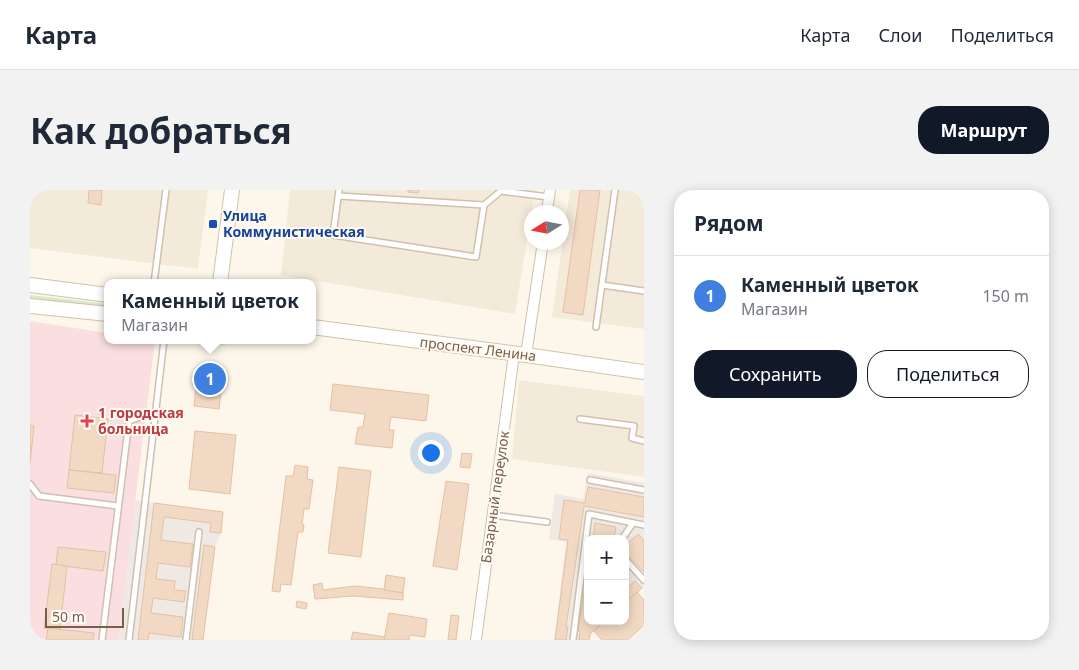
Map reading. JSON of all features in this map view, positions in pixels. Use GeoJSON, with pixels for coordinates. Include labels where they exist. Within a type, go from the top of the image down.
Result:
{"type":"FeatureCollection","features":[{"type":"Feature","properties":{"kind":"main road"},"geometry":{"type":"LineString","coordinates":[[221,279],[232,190]]}},
{"type":"Feature","properties":{"kind":"main road"},"geometry":{"type":"LineString","coordinates":[[30,285],[104,294]]}},
{"type":"Feature","properties":{"kind":"main road"},"geometry":{"type":"LineString","coordinates":[[30,306],[104,314]]}},
{"type":"Feature","properties":{"kind":"main road","name":"проспект Ленина"},"geometry":{"type":"LineString","coordinates":[[316,328],[644,372]]}},
{"type":"Feature","properties":{"kind":"street","name":"Базарный переулок"},"geometry":{"type":"LineString","coordinates":[[476,640],[492,514],[520,354],[541,250]]}},
{"type":"Feature","properties":{"kind":"lane"},"geometry":{"type":"LineString","coordinates":[[155,279],[166,190]]}},
{"type":"Feature","properties":{"kind":"lane"},"geometry":{"type":"LineString","coordinates":[[484,205],[339,193],[333,235],[476,257],[484,205],[501,190],[550,193]]}},
{"type":"Feature","properties":{"kind":"lane"},"geometry":{"type":"LineString","coordinates":[[596,327],[615,190]]}},
{"type":"Feature","properties":{"kind":"lane"},"geometry":{"type":"LineString","coordinates":[[602,285],[644,291]]}},
{"type":"Feature","properties":{"kind":"lane"},"geometry":{"type":"LineString","coordinates":[[129,640],[164,344]]}},
{"type":"Feature","properties":{"kind":"lane"},"geometry":{"type":"LineString","coordinates":[[102,640],[129,421],[157,411]]}},
{"type":"Feature","properties":{"kind":"lane"},"geometry":{"type":"LineString","coordinates":[[580,419],[634,426],[632,438],[644,441]]}},
{"type":"Feature","properties":{"kind":"lane"},"geometry":{"type":"LineString","coordinates":[[590,480],[644,490]]}},
{"type":"Feature","properties":{"kind":"lane"},"geometry":{"type":"LineString","coordinates":[[30,484],[39,496],[118,506]]}},
{"type":"Feature","properties":{"kind":"lane"},"geometry":{"type":"LineString","coordinates":[[492,514],[548,522]]}},
{"type":"Feature","properties":{"kind":"lane"},"geometry":{"type":"LineString","coordinates":[[573,640],[589,514],[644,525]]}},
{"type":"Feature","properties":{"kind":"lane"},"geometry":{"type":"LineString","coordinates":[[625,535],[633,523]]}},
{"type":"Feature","properties":{"kind":"lane"},"geometry":{"type":"LineString","coordinates":[[186,640],[199,532]]}},
{"type":"Feature","properties":{"kind":"lane"},"geometry":{"type":"LineString","coordinates":[[629,563],[644,580]]}},
{"type":"Feature","properties":{"kind":"shaded area"},"geometry":{"type":"Polygon","coordinates":[[[30,190],[208,190],[198,269],[30,248],[30,190]]]}},
{"type":"Feature","properties":{"kind":"shaded area"},"geometry":{"type":"Polygon","coordinates":[[[290,190],[535,190],[533,205],[524,205],[525,250],[515,314],[316,281],[316,279],[281,275],[290,190]]]}},
{"type":"Feature","properties":{"kind":"shaded area"},"geometry":{"type":"Polygon","coordinates":[[[570,190],[644,190],[644,329],[552,317],[561,250],[569,250],[568,205],[570,190]]]}},
{"type":"Feature","properties":{"kind":"shaded area","name":"1 городская больница"},"geometry":{"type":"Polygon","coordinates":[[[30,321],[104,333],[104,344],[155,344],[118,640],[30,640],[30,321]]]}},
{"type":"Feature","properties":{"kind":"shaded area"},"geometry":{"type":"Polygon","coordinates":[[[519,380],[644,396],[644,477],[512,459],[519,380]]]}},
{"type":"Feature","properties":{"kind":"shaded area"},"geometry":{"type":"Polygon","coordinates":[[[588,473],[644,483],[644,589],[642,588],[629,599],[629,535],[584,535],[584,625],[600,625],[591,633],[590,640],[554,640],[566,542],[549,539],[555,494],[583,499],[588,473]]]}},
{"type":"Feature","properties":{"kind":"shaded area"},"geometry":{"type":"Polygon","coordinates":[[[134,500],[223,512],[221,533],[215,547],[203,640],[118,640],[134,500]]]}},
{"type":"Feature","properties":{"kind":"green space"},"geometry":{"type":"Polygon","coordinates":[[[30,295],[104,304],[104,308],[30,299],[30,295]]]}},
{"type":"Feature","properties":{"kind":"building"},"geometry":{"type":"Polygon","coordinates":[[[89,190],[102,190],[101,205],[88,203],[89,190]]]}},
{"type":"Feature","properties":{"kind":"building"},"geometry":{"type":"Polygon","coordinates":[[[408,190],[419,190],[418,193],[408,192],[408,190]]]}},
{"type":"Feature","properties":{"kind":"building"},"geometry":{"type":"Polygon","coordinates":[[[580,190],[600,190],[583,315],[563,312],[580,190]]]}},
{"type":"Feature","properties":{"kind":"building"},"geometry":{"type":"Polygon","coordinates":[[[198,369],[223,372],[219,409],[194,406],[198,369]]]}},
{"type":"Feature","properties":{"kind":"building"},"geometry":{"type":"Polygon","coordinates":[[[333,384],[429,395],[426,421],[391,417],[389,430],[394,430],[392,448],[355,444],[358,427],[363,427],[365,414],[330,410],[333,384]]]}},
{"type":"Feature","properties":{"kind":"building"},"geometry":{"type":"Polygon","coordinates":[[[75,415],[108,419],[102,473],[69,470],[75,415]]]}},
{"type":"Feature","properties":{"kind":"building"},"geometry":{"type":"Polygon","coordinates":[[[30,425],[34,426],[30,463],[30,425]]]}},
{"type":"Feature","properties":{"kind":"building"},"geometry":{"type":"Polygon","coordinates":[[[195,431],[236,435],[230,494],[189,489],[195,431]]]}},
{"type":"Feature","properties":{"kind":"building"},"geometry":{"type":"Polygon","coordinates":[[[462,453],[472,454],[470,468],[460,467],[462,453]]]}},
{"type":"Feature","properties":{"kind":"building"},"geometry":{"type":"Polygon","coordinates":[[[295,465],[308,467],[307,479],[313,480],[309,509],[304,509],[303,532],[298,532],[291,585],[281,584],[280,592],[272,591],[286,476],[293,476],[295,465]]]}},
{"type":"Feature","properties":{"kind":"building"},"geometry":{"type":"Polygon","coordinates":[[[339,467],[371,471],[361,557],[328,553],[339,467]]]}},
{"type":"Feature","properties":{"kind":"building"},"geometry":{"type":"Polygon","coordinates":[[[69,470],[116,475],[114,493],[67,488],[69,470]]]}},
{"type":"Feature","properties":{"kind":"building"},"geometry":{"type":"Polygon","coordinates":[[[446,481],[469,484],[457,570],[433,566],[446,481]]]}},
{"type":"Feature","properties":{"kind":"building"},"geometry":{"type":"Polygon","coordinates":[[[588,487],[644,497],[644,517],[584,506],[566,627],[568,627],[566,640],[555,640],[568,540],[559,539],[564,500],[585,503],[588,487]]]}},
{"type":"Feature","properties":{"kind":"building"},"geometry":{"type":"Polygon","coordinates":[[[154,503],[223,512],[221,533],[210,532],[211,523],[164,517],[161,540],[193,544],[190,567],[158,563],[156,579],[175,581],[174,590],[186,591],[184,602],[153,598],[151,613],[183,617],[181,637],[149,633],[148,640],[138,640],[154,503]]]}},
{"type":"Feature","properties":{"kind":"building"},"geometry":{"type":"Polygon","coordinates":[[[595,523],[616,527],[615,535],[594,535],[595,523]]]}},
{"type":"Feature","properties":{"kind":"building"},"geometry":{"type":"Polygon","coordinates":[[[638,534],[644,540],[644,572],[629,556],[629,542],[638,534]]]}},
{"type":"Feature","properties":{"kind":"building"},"geometry":{"type":"Polygon","coordinates":[[[204,545],[215,547],[203,640],[192,640],[204,545]]]}},
{"type":"Feature","properties":{"kind":"building"},"geometry":{"type":"Polygon","coordinates":[[[58,547],[106,552],[103,571],[56,565],[58,547]]]}},
{"type":"Feature","properties":{"kind":"building"},"geometry":{"type":"Polygon","coordinates":[[[52,564],[67,566],[60,629],[44,628],[52,564]]]}},
{"type":"Feature","properties":{"kind":"building"},"geometry":{"type":"Polygon","coordinates":[[[386,575],[405,578],[403,593],[384,590],[386,575]]]}},
{"type":"Feature","properties":{"kind":"building"},"geometry":{"type":"Polygon","coordinates":[[[635,581],[642,588],[629,599],[629,586],[635,581]]]}},
{"type":"Feature","properties":{"kind":"building"},"geometry":{"type":"Polygon","coordinates":[[[322,583],[323,590],[355,586],[384,589],[403,593],[403,600],[353,596],[315,599],[313,585],[322,583]]]}},
{"type":"Feature","properties":{"kind":"building"},"geometry":{"type":"Polygon","coordinates":[[[637,592],[644,600],[644,625],[628,640],[602,640],[594,631],[601,625],[629,625],[629,599],[637,592]]]}},
{"type":"Feature","properties":{"kind":"building"},"geometry":{"type":"Polygon","coordinates":[[[584,593],[584,625],[600,625],[590,634],[589,640],[579,640],[580,631],[578,631],[584,593]]]}},
{"type":"Feature","properties":{"kind":"building"},"geometry":{"type":"Polygon","coordinates":[[[297,601],[307,603],[306,609],[296,607],[297,601]]]}},
{"type":"Feature","properties":{"kind":"building"},"geometry":{"type":"Polygon","coordinates":[[[389,613],[427,619],[425,637],[410,635],[409,640],[384,640],[389,613]]]}},
{"type":"Feature","properties":{"kind":"building"},"geometry":{"type":"Polygon","coordinates":[[[451,615],[459,616],[456,640],[448,640],[451,615]]]}},
{"type":"Feature","properties":{"kind":"building"},"geometry":{"type":"Polygon","coordinates":[[[48,628],[94,633],[93,640],[46,640],[48,628]]]}},
{"type":"Feature","properties":{"kind":"building"},"geometry":{"type":"Polygon","coordinates":[[[353,632],[385,637],[384,640],[351,640],[353,632]]]}},
{"type":"Feature","properties":{"kind":"place","name":"Улица Коммунистическая"},"geometry":{"type":"Point","coordinates":[213,224]}},
{"type":"Feature","properties":{"kind":"place","name":"Каменный цветок"},"geometry":{"type":"Point","coordinates":[210,379]}},
{"type":"Feature","properties":{"kind":"place","name":"1 городская больница"},"geometry":{"type":"Point","coordinates":[87,421]}}]}
